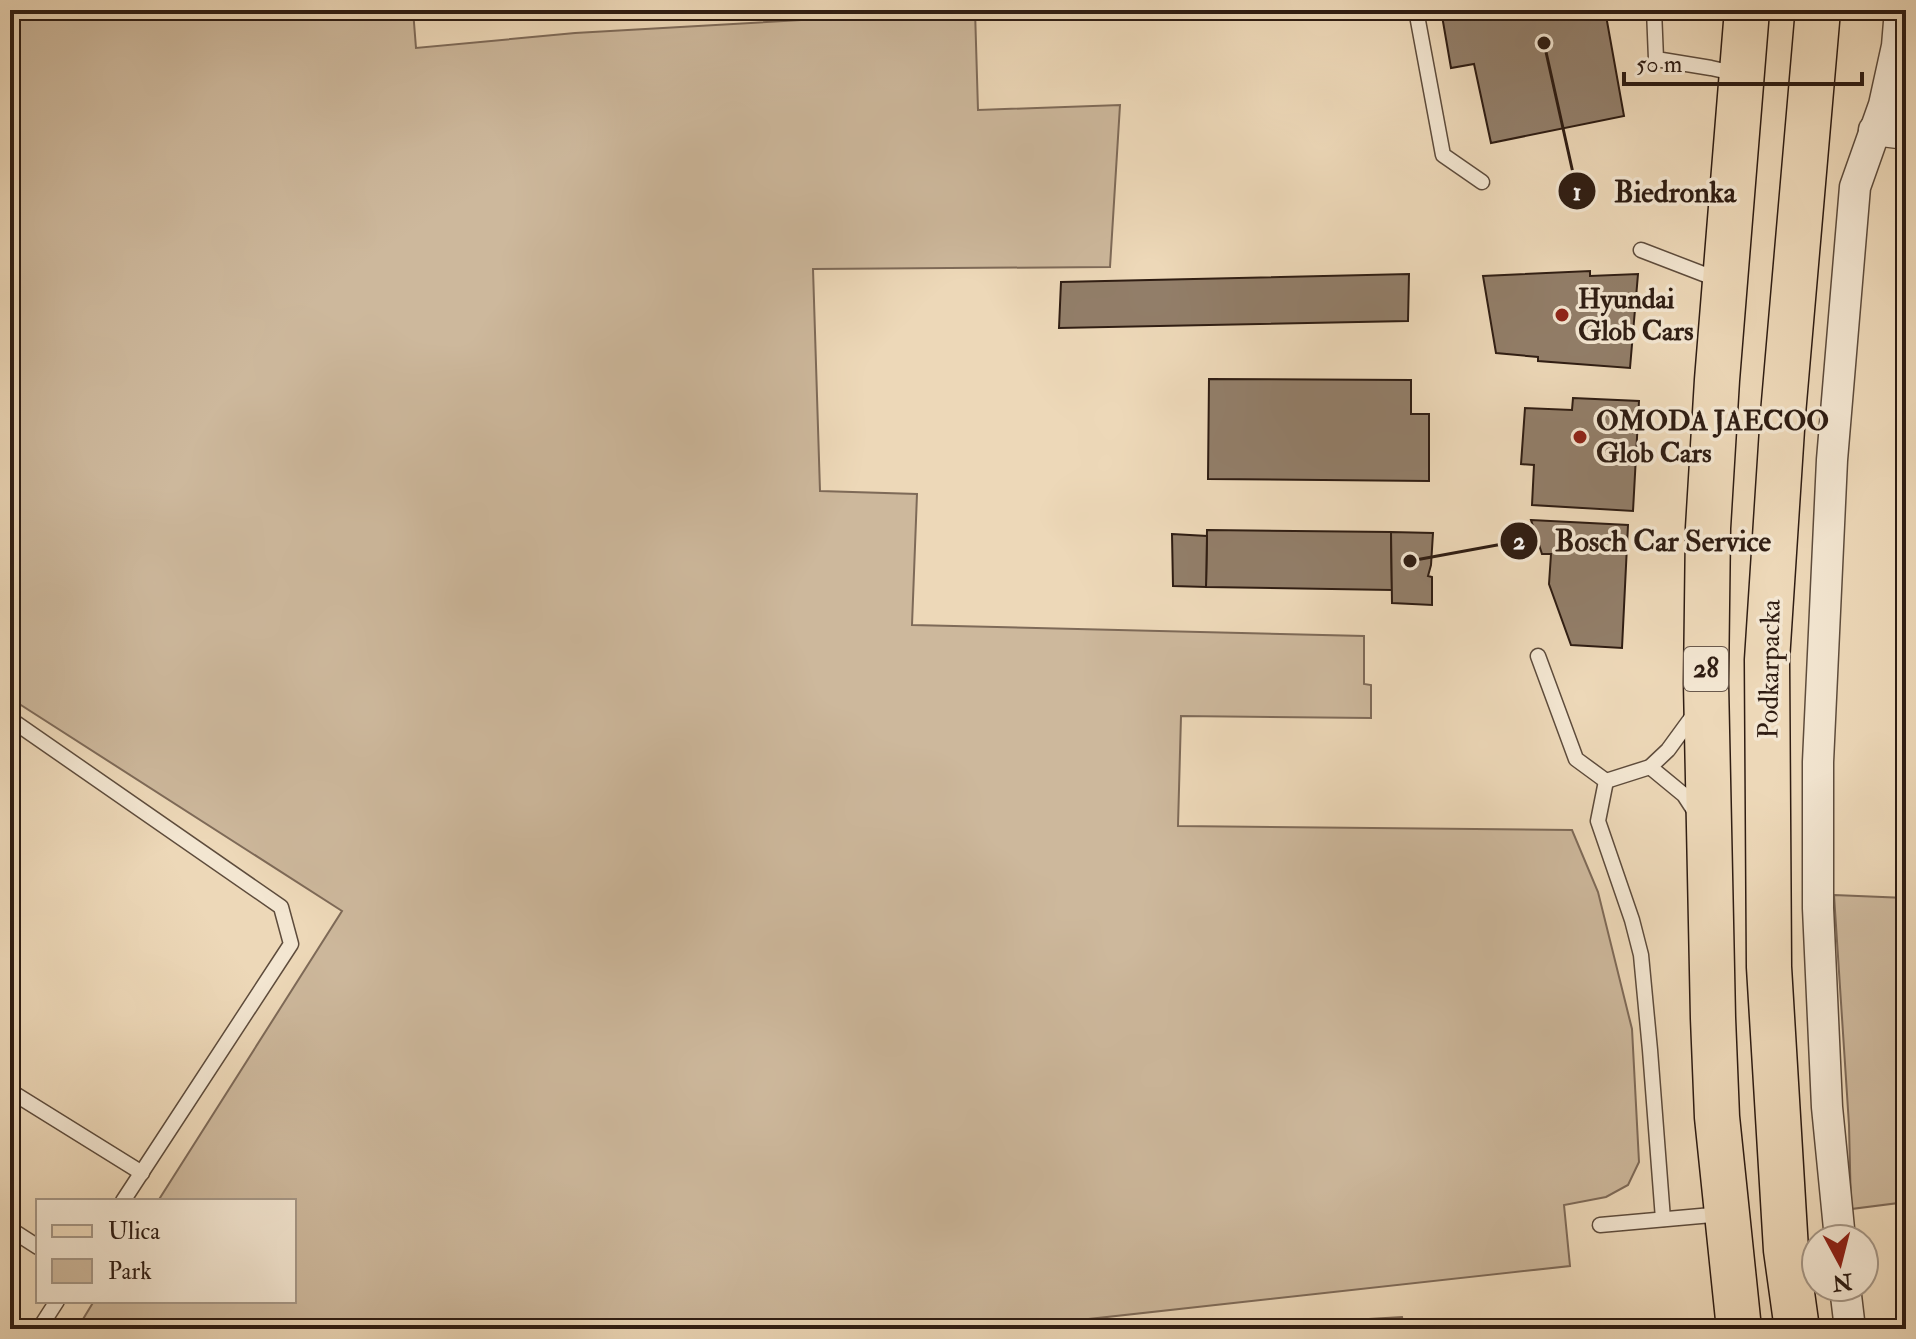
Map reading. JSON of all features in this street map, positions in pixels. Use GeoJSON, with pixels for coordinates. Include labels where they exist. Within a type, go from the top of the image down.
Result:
{"type":"FeatureCollection","features":[{"type":"Feature","properties":{"kind":"main road","name":"28"},"geometry":{"type":"LineString","coordinates":[[1739,1329],[1715,1075],[1706,683],[1708,528],[1747,10]]}},
{"type":"Feature","properties":{"kind":"main road","name":"Podkarpacka"},"geometry":{"type":"LineString","coordinates":[[1797,1329],[1786,1250],[1769,967],[1767,660],[1787,350],[1818,10]]}},
{"type":"Feature","properties":{"kind":"street"},"geometry":{"type":"LineString","coordinates":[[1838,1223],[1827,1107],[1818,923],[1818,762],[1832,460],[1855,187],[1884,105],[1897,46],[1900,10]]}},
{"type":"Feature","properties":{"kind":"street"},"geometry":{"type":"LineString","coordinates":[[1874,130],[1906,134]]}},
{"type":"Feature","properties":{"kind":"street"},"geometry":{"type":"LineString","coordinates":[[1847,1303],[1850,1329]]}},
{"type":"Feature","properties":{"kind":"lane"},"geometry":{"type":"LineString","coordinates":[[1416,10],[1443,155],[1482,182]]}},
{"type":"Feature","properties":{"kind":"lane"},"geometry":{"type":"LineString","coordinates":[[1654,10],[1656,59],[1743,75]]}},
{"type":"Feature","properties":{"kind":"lane"},"geometry":{"type":"LineString","coordinates":[[1641,250],[1726,283]]}},
{"type":"Feature","properties":{"kind":"lane"},"geometry":{"type":"LineString","coordinates":[[1538,656],[1576,759],[1606,781]]}},
{"type":"Feature","properties":{"kind":"lane"},"geometry":{"type":"LineString","coordinates":[[1606,781],[1650,767],[1668,750],[1697,709],[1706,683]]}},
{"type":"Feature","properties":{"kind":"lane"},"geometry":{"type":"LineString","coordinates":[[10,719],[281,907],[291,944],[124,1199]]}},
{"type":"Feature","properties":{"kind":"lane"},"geometry":{"type":"LineString","coordinates":[[1650,767],[1684,795],[1699,819],[1709,846]]}},
{"type":"Feature","properties":{"kind":"lane"},"geometry":{"type":"LineString","coordinates":[[1606,781],[1598,821],[1641,955],[1663,1219]]}},
{"type":"Feature","properties":{"kind":"lane"},"geometry":{"type":"LineString","coordinates":[[10,1091],[142,1173]]}},
{"type":"Feature","properties":{"kind":"lane"},"geometry":{"type":"LineString","coordinates":[[1600,1225],[1726,1214]]}},
{"type":"Feature","properties":{"kind":"lane"},"geometry":{"type":"LineString","coordinates":[[10,1229],[36,1246]]}},
{"type":"Feature","properties":{"kind":"lane"},"geometry":{"type":"LineString","coordinates":[[39,1329],[56,1303]]}},
{"type":"Feature","properties":{"kind":"green space"},"geometry":{"type":"Polygon","coordinates":[[[10,10],[413,10],[416,48],[575,33],[975,10],[978,110],[1120,105],[1110,267],[813,269],[820,491],[917,494],[912,625],[1364,636],[1364,684],[1371,685],[1371,718],[1181,716],[1178,826],[1572,830],[1598,892],[1632,1029],[1639,1162],[1628,1185],[1606,1197],[1564,1205],[1570,1266],[1062,1322],[1062,1329],[77,1329],[93,1303],[296,1303],[296,1199],[159,1199],[342,911],[10,698],[10,10]]]}},
{"type":"Feature","properties":{"kind":"green space"},"geometry":{"type":"Polygon","coordinates":[[[1834,895],[1906,898],[1906,1202],[1851,1209],[1849,1125],[1834,895]]]}},
{"type":"Feature","properties":{"kind":"green space"},"geometry":{"type":"Polygon","coordinates":[[[1402,1317],[1404,1329],[1196,1329],[1402,1317]]]}},
{"type":"Feature","properties":{"kind":"building"},"geometry":{"type":"Polygon","coordinates":[[[1441,10],[1605,10],[1624,116],[1491,143],[1474,64],[1451,68],[1441,10]]]}},
{"type":"Feature","properties":{"kind":"building","name":"Hyundai Glob Cars"},"geometry":{"type":"Polygon","coordinates":[[[1590,271],[1590,276],[1638,274],[1630,368],[1538,361],[1538,357],[1496,353],[1483,276],[1590,271]]]}},
{"type":"Feature","properties":{"kind":"building"},"geometry":{"type":"Polygon","coordinates":[[[1409,274],[1408,321],[1059,328],[1061,282],[1409,274]]]}},
{"type":"Feature","properties":{"kind":"building"},"geometry":{"type":"Polygon","coordinates":[[[1209,379],[1411,380],[1411,414],[1429,414],[1429,481],[1208,479],[1209,379]]]}},
{"type":"Feature","properties":{"kind":"building","name":"OMODA JAECOO Glob Cars"},"geometry":{"type":"Polygon","coordinates":[[[1573,398],[1639,401],[1633,511],[1532,505],[1534,465],[1521,464],[1525,408],[1572,410],[1573,398]]]}},
{"type":"Feature","properties":{"kind":"building"},"geometry":{"type":"Polygon","coordinates":[[[1531,520],[1628,525],[1622,648],[1571,645],[1549,584],[1551,554],[1542,554],[1531,520]]]}},
{"type":"Feature","properties":{"kind":"building"},"geometry":{"type":"Polygon","coordinates":[[[1207,530],[1391,532],[1392,590],[1206,587],[1207,530]]]}},
{"type":"Feature","properties":{"kind":"building"},"geometry":{"type":"Polygon","coordinates":[[[1391,532],[1433,533],[1428,576],[1432,577],[1432,605],[1392,603],[1391,532]]]}},
{"type":"Feature","properties":{"kind":"building"},"geometry":{"type":"Polygon","coordinates":[[[1172,534],[1207,536],[1206,587],[1173,586],[1172,534]]]}},
{"type":"Feature","properties":{"kind":"place","name":"Biedronka"},"geometry":{"type":"Point","coordinates":[1544,43]}},
{"type":"Feature","properties":{"kind":"place","name":"Hyundai Glob Cars"},"geometry":{"type":"Point","coordinates":[1562,315]}},
{"type":"Feature","properties":{"kind":"place","name":"OMODA JAECOO Glob Cars"},"geometry":{"type":"Point","coordinates":[1580,437]}},
{"type":"Feature","properties":{"kind":"place","name":"Bosch Car Service"},"geometry":{"type":"Point","coordinates":[1410,561]}}]}
